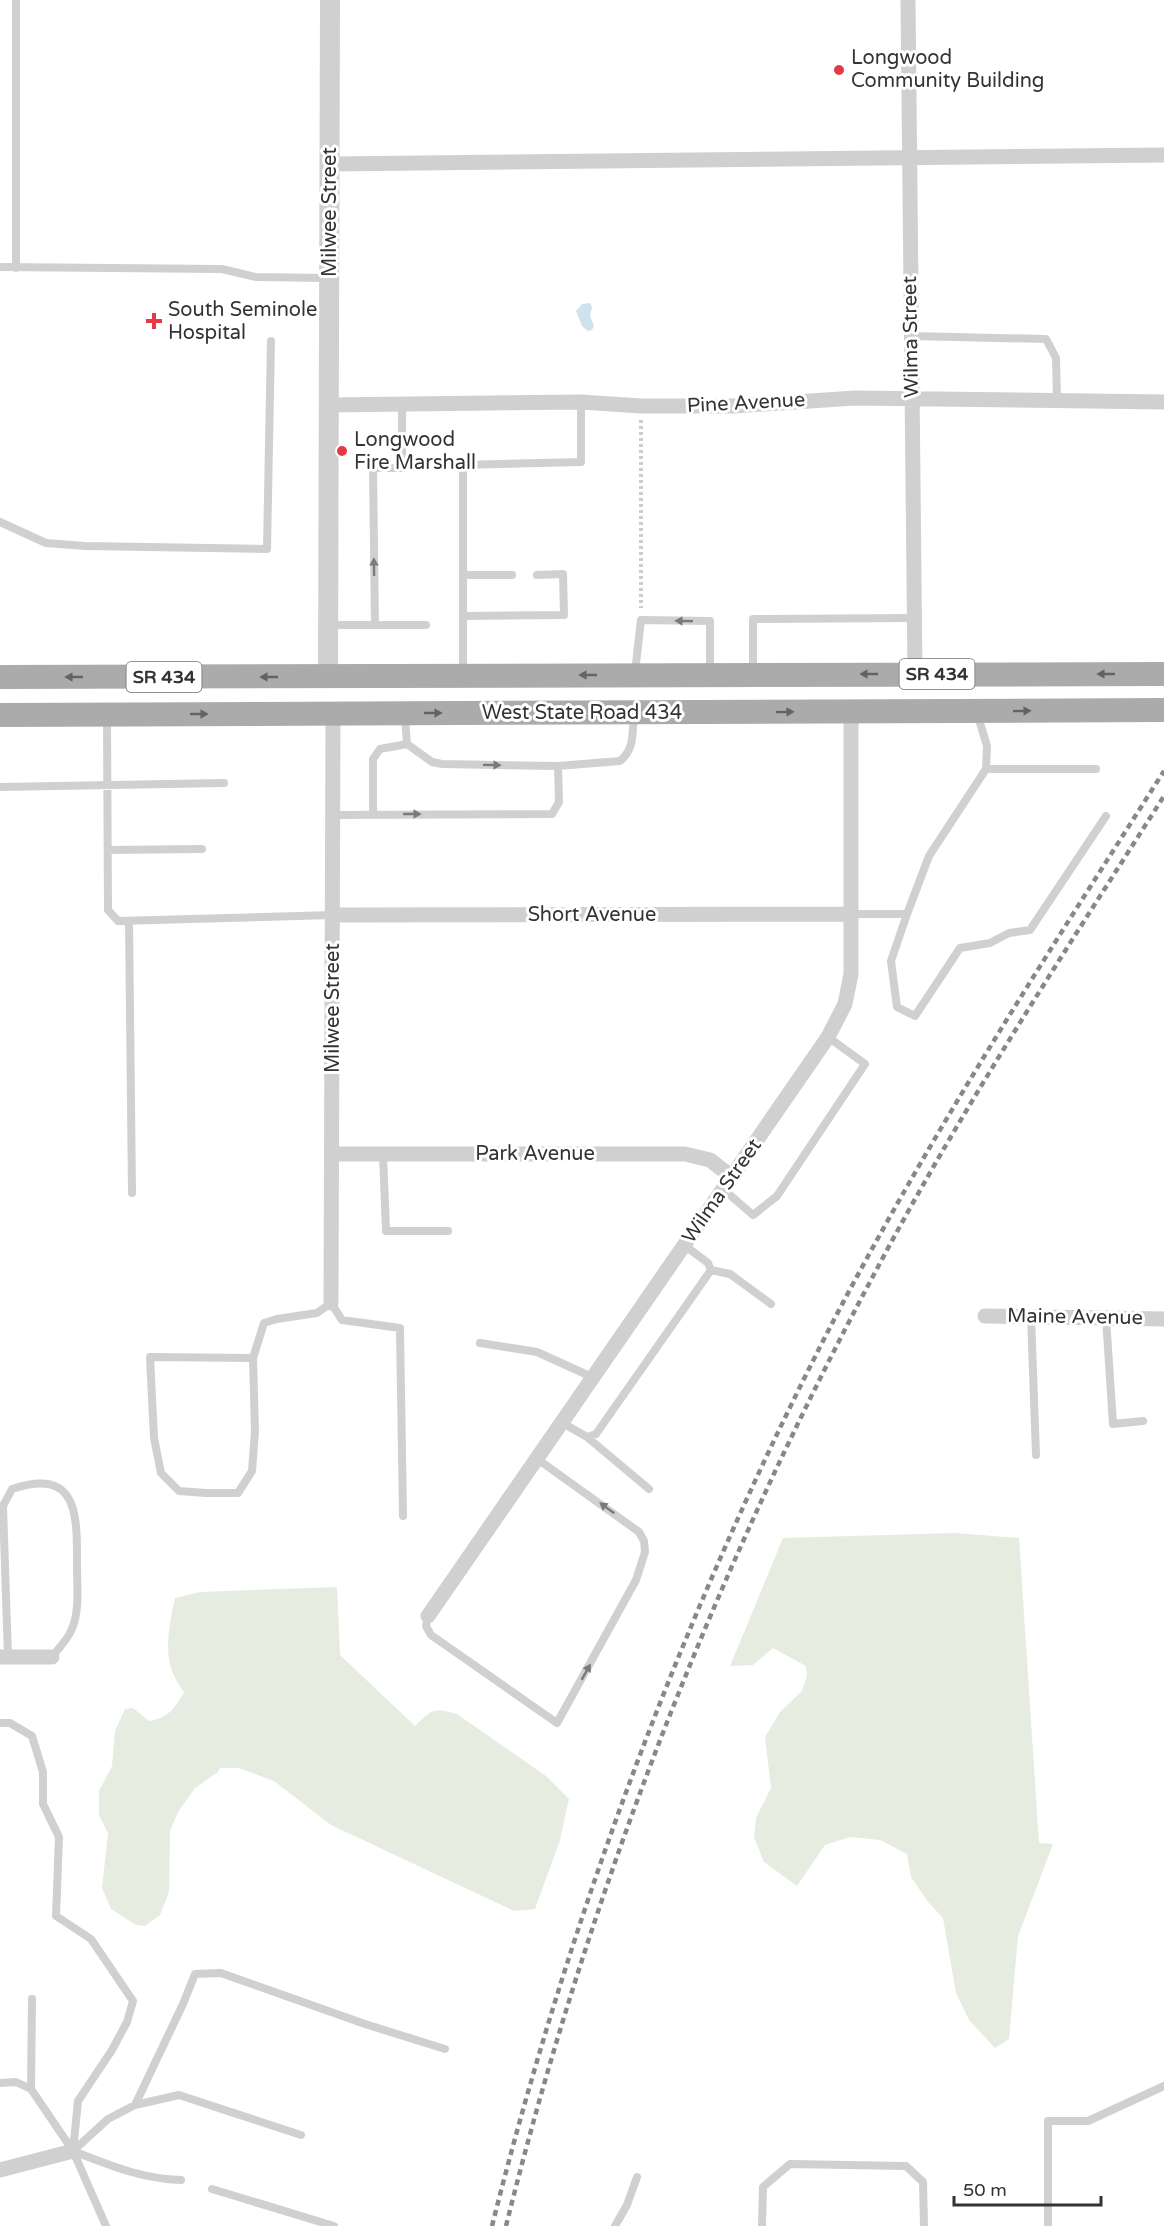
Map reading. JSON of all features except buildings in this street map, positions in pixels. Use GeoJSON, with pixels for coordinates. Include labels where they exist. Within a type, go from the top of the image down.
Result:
{"type":"FeatureCollection","features":[{"type":"Feature","properties":{"kind":"main road","name":"West State Road 434"},"geometry":{"type":"LineString","coordinates":[[0,678],[1164,674]]}},
{"type":"Feature","properties":{"kind":"main road"},"geometry":{"type":"LineString","coordinates":[[272,714],[307,699],[328,676]]}},
{"type":"Feature","properties":{"kind":"main road"},"geometry":{"type":"LineString","coordinates":[[333,713],[359,696],[398,676]]}},
{"type":"Feature","properties":{"kind":"main road","name":"West State Road 434"},"geometry":{"type":"LineString","coordinates":[[0,715],[1164,710]]}},
{"type":"Feature","properties":{"kind":"street","name":"Milwee Street"},"geometry":{"type":"LineString","coordinates":[[328,676],[330,0]]}},
{"type":"Feature","properties":{"kind":"street","name":"Wilma Street"},"geometry":{"type":"LineString","coordinates":[[908,0],[915,674]]}},
{"type":"Feature","properties":{"kind":"street"},"geometry":{"type":"LineString","coordinates":[[330,164],[1164,156]]}},
{"type":"Feature","properties":{"kind":"street","name":"Pine Avenue"},"geometry":{"type":"LineString","coordinates":[[328,405],[581,402],[640,406],[734,406],[843,398],[1164,402]]}},
{"type":"Feature","properties":{"kind":"street","name":"Wilma Street"},"geometry":{"type":"LineString","coordinates":[[428,1616],[828,1037],[845,1004],[851,974],[851,712]]}},
{"type":"Feature","properties":{"kind":"street","name":"Milwee Street"},"geometry":{"type":"LineString","coordinates":[[331,1303],[333,713]]}},
{"type":"Feature","properties":{"kind":"street","name":"Short Avenue"},"geometry":{"type":"LineString","coordinates":[[333,915],[851,914]]}},
{"type":"Feature","properties":{"kind":"street","name":"Park Avenue"},"geometry":{"type":"LineString","coordinates":[[333,1154],[686,1154],[710,1160],[727,1183]]}},
{"type":"Feature","properties":{"kind":"street","name":"Maine Avenue"},"geometry":{"type":"LineString","coordinates":[[985,1316],[1164,1319]]}},
{"type":"Feature","properties":{"kind":"street"},"geometry":{"type":"LineString","coordinates":[[4,1657],[52,1657]]}},
{"type":"Feature","properties":{"kind":"street"},"geometry":{"type":"LineString","coordinates":[[0,2170],[73,2151]]}},
{"type":"Feature","properties":{"kind":"lane"},"geometry":{"type":"LineString","coordinates":[[16,0],[16,268]]}},
{"type":"Feature","properties":{"kind":"lane"},"geometry":{"type":"LineString","coordinates":[[0,267],[222,269],[256,277],[329,278]]}},
{"type":"Feature","properties":{"kind":"lane"},"geometry":{"type":"LineString","coordinates":[[911,336],[1046,339],[1056,358],[1057,400]]}},
{"type":"Feature","properties":{"kind":"lane"},"geometry":{"type":"LineString","coordinates":[[0,522],[46,543],[85,546],[267,549],[271,341]]}},
{"type":"Feature","properties":{"kind":"lane"},"geometry":{"type":"LineString","coordinates":[[463,676],[463,465],[581,462],[581,402]]}},
{"type":"Feature","properties":{"kind":"lane"},"geometry":{"type":"LineString","coordinates":[[375,625],[373,468],[402,468],[402,404]]}},
{"type":"Feature","properties":{"kind":"lane"},"geometry":{"type":"LineString","coordinates":[[463,616],[564,615],[563,574],[537,575]]}},
{"type":"Feature","properties":{"kind":"lane"},"geometry":{"type":"LineString","coordinates":[[463,575],[512,575]]}},
{"type":"Feature","properties":{"kind":"lane"},"geometry":{"type":"LineString","coordinates":[[753,674],[753,619],[914,618]]}},
{"type":"Feature","properties":{"kind":"lane"},"geometry":{"type":"LineString","coordinates":[[634,675],[640,620],[710,621],[710,675]]}},
{"type":"Feature","properties":{"kind":"lane"},"geometry":{"type":"LineString","coordinates":[[328,625],[426,625]]}},
{"type":"Feature","properties":{"kind":"lane"},"geometry":{"type":"LineString","coordinates":[[977,712],[987,746],[986,769],[930,856],[907,914],[891,961],[897,1007],[915,1016],[960,948],[990,943],[1009,933],[1030,930],[1106,816]]}},
{"type":"Feature","properties":{"kind":"lane"},"geometry":{"type":"LineString","coordinates":[[405,713],[408,744]]}},
{"type":"Feature","properties":{"kind":"lane"},"geometry":{"type":"LineString","coordinates":[[374,814],[374,759],[380,749],[408,744],[432,762],[558,766],[620,761],[628,755],[631,746],[634,713]]}},
{"type":"Feature","properties":{"kind":"lane"},"geometry":{"type":"LineString","coordinates":[[107,714],[108,910],[118,921],[333,915]]}},
{"type":"Feature","properties":{"kind":"lane"},"geometry":{"type":"LineString","coordinates":[[333,814],[552,814],[559,802],[558,766]]}},
{"type":"Feature","properties":{"kind":"lane"},"geometry":{"type":"LineString","coordinates":[[986,769],[1096,770]]}},
{"type":"Feature","properties":{"kind":"lane"},"geometry":{"type":"LineString","coordinates":[[0,787],[224,783]]}},
{"type":"Feature","properties":{"kind":"lane"},"geometry":{"type":"LineString","coordinates":[[108,850],[202,849]]}},
{"type":"Feature","properties":{"kind":"lane"},"geometry":{"type":"LineString","coordinates":[[851,914],[907,914]]}},
{"type":"Feature","properties":{"kind":"lane"},"geometry":{"type":"LineString","coordinates":[[129,921],[132,1193]]}},
{"type":"Feature","properties":{"kind":"lane"},"geometry":{"type":"LineString","coordinates":[[727,1183],[753,1215],[777,1196],[865,1065],[828,1037]]}},
{"type":"Feature","properties":{"kind":"lane"},"geometry":{"type":"LineString","coordinates":[[383,1154],[386,1232],[448,1231]]}},
{"type":"Feature","properties":{"kind":"lane"},"geometry":{"type":"LineString","coordinates":[[684,1245],[708,1263],[711,1270]]}},
{"type":"Feature","properties":{"kind":"lane"},"geometry":{"type":"LineString","coordinates":[[711,1270],[730,1274],[771,1304]]}},
{"type":"Feature","properties":{"kind":"lane"},"geometry":{"type":"LineString","coordinates":[[587,1437],[596,1434],[711,1270]]}},
{"type":"Feature","properties":{"kind":"lane"},"geometry":{"type":"LineString","coordinates":[[253,1358],[150,1357],[154,1438],[161,1473],[179,1491],[206,1494],[238,1493],[252,1471],[255,1431],[253,1358],[264,1323],[317,1313],[331,1303],[342,1320],[400,1329],[403,1516]]}},
{"type":"Feature","properties":{"kind":"lane"},"geometry":{"type":"LineString","coordinates":[[1031,1316],[1036,1455]]}},
{"type":"Feature","properties":{"kind":"lane"},"geometry":{"type":"LineString","coordinates":[[1106,1318],[1113,1424],[1143,1421]]}},
{"type":"Feature","properties":{"kind":"lane"},"geometry":{"type":"LineString","coordinates":[[480,1342],[537,1352],[592,1377]]}},
{"type":"Feature","properties":{"kind":"lane"},"geometry":{"type":"LineString","coordinates":[[561,1422],[587,1437],[650,1489]]}},
{"type":"Feature","properties":{"kind":"lane"},"geometry":{"type":"LineString","coordinates":[[428,1616],[426,1626],[430,1635],[557,1723],[636,1580],[645,1552],[644,1541],[639,1532],[536,1458]]}},
{"type":"Feature","properties":{"kind":"lane"},"geometry":{"type":"LineString","coordinates":[[4,1657],[3,1506],[12,1489],[31,1482],[54,1486],[69,1496],[77,1522],[76,1616],[71,1633],[52,1657]]}},
{"type":"Feature","properties":{"kind":"lane"},"geometry":{"type":"LineString","coordinates":[[0,1723],[10,1723],[32,1736],[43,1772],[43,1804],[59,1837],[56,1916],[91,1939],[133,2001],[128,2022],[78,2101],[73,2151]]}},
{"type":"Feature","properties":{"kind":"lane"},"geometry":{"type":"LineString","coordinates":[[135,2105],[195,1974],[221,1973],[365,2024],[445,2049]]}},
{"type":"Feature","properties":{"kind":"lane"},"geometry":{"type":"LineString","coordinates":[[31,2089],[32,1999]]}},
{"type":"Feature","properties":{"kind":"lane"},"geometry":{"type":"LineString","coordinates":[[0,2082],[16,2082],[31,2089],[73,2151],[106,2226]]}},
{"type":"Feature","properties":{"kind":"lane"},"geometry":{"type":"LineString","coordinates":[[1048,2226],[1048,2121],[1088,2121],[1164,2086]]}},
{"type":"Feature","properties":{"kind":"lane"},"geometry":{"type":"LineString","coordinates":[[73,2151],[108,2119],[135,2105],[179,2095],[301,2135]]}},
{"type":"Feature","properties":{"kind":"lane"},"geometry":{"type":"LineString","coordinates":[[73,2151],[134,2174],[181,2180]]}},
{"type":"Feature","properties":{"kind":"lane"},"geometry":{"type":"LineString","coordinates":[[762,2226],[763,2187],[790,2164],[906,2166],[923,2182],[924,2226]]}},
{"type":"Feature","properties":{"kind":"lane"},"geometry":{"type":"LineString","coordinates":[[615,2226],[627,2205],[637,2177]]}},
{"type":"Feature","properties":{"kind":"lane"},"geometry":{"type":"LineString","coordinates":[[212,2189],[334,2226]]}},
{"type":"Feature","properties":{"kind":"path"},"geometry":{"type":"LineString","coordinates":[[640,406],[640,620]]}},
{"type":"Feature","properties":{"kind":"shaded area"},"geometry":{"type":"Polygon","coordinates":[[[955,1533],[1019,1538],[1039,1843],[1053,1844],[1018,1936],[1009,2039],[995,2048],[969,2020],[956,1993],[943,1918],[928,1902],[911,1877],[907,1854],[880,1840],[850,1837],[825,1845],[797,1886],[764,1862],[754,1837],[756,1818],[771,1788],[765,1737],[780,1712],[802,1691],[807,1675],[806,1666],[773,1648],[753,1665],[730,1666],[783,1538],[955,1533]]]}},
{"type":"Feature","properties":{"kind":"shaded area"},"geometry":{"type":"Polygon","coordinates":[[[337,1587],[340,1655],[415,1726],[433,1711],[457,1714],[546,1776],[569,1799],[560,1840],[535,1909],[514,1911],[331,1825],[274,1781],[239,1768],[220,1768],[218,1772],[195,1788],[178,1812],[170,1831],[169,1892],[160,1915],[145,1926],[136,1925],[111,1909],[102,1888],[108,1833],[99,1815],[99,1791],[112,1766],[115,1731],[125,1709],[133,1708],[149,1721],[156,1720],[170,1712],[184,1693],[172,1671],[168,1654],[175,1598],[200,1592],[337,1587]]]}},
{"type":"Feature","properties":{"kind":"water"},"geometry":{"type":"Polygon","coordinates":[[[590,303],[592,307],[590,316],[594,326],[588,331],[582,326],[576,311],[582,304],[590,303]]]}},
{"type":"Feature","properties":{"kind":"railway"},"geometry":{"type":"LineString","coordinates":[[492,2226],[522,2112],[556,1998],[633,1774],[676,1664],[771,1447],[823,1341],[902,1195],[987,1052],[1164,771]]}},
{"type":"Feature","properties":{"kind":"railway"},"geometry":{"type":"LineString","coordinates":[[506,2226],[539,2101],[576,1978],[618,1855],[662,1734],[711,1614],[764,1496],[879,1265],[946,1145],[1164,796]]}},
{"type":"Feature","properties":{"kind":"place","name":"Longwood Community Building"},"geometry":{"type":"Point","coordinates":[839,70]}},
{"type":"Feature","properties":{"kind":"place","name":"South Seminole Hospital"},"geometry":{"type":"Point","coordinates":[154,321]}},
{"type":"Feature","properties":{"kind":"place","name":"Longwood Fire Marshall"},"geometry":{"type":"Point","coordinates":[342,451]}}]}
